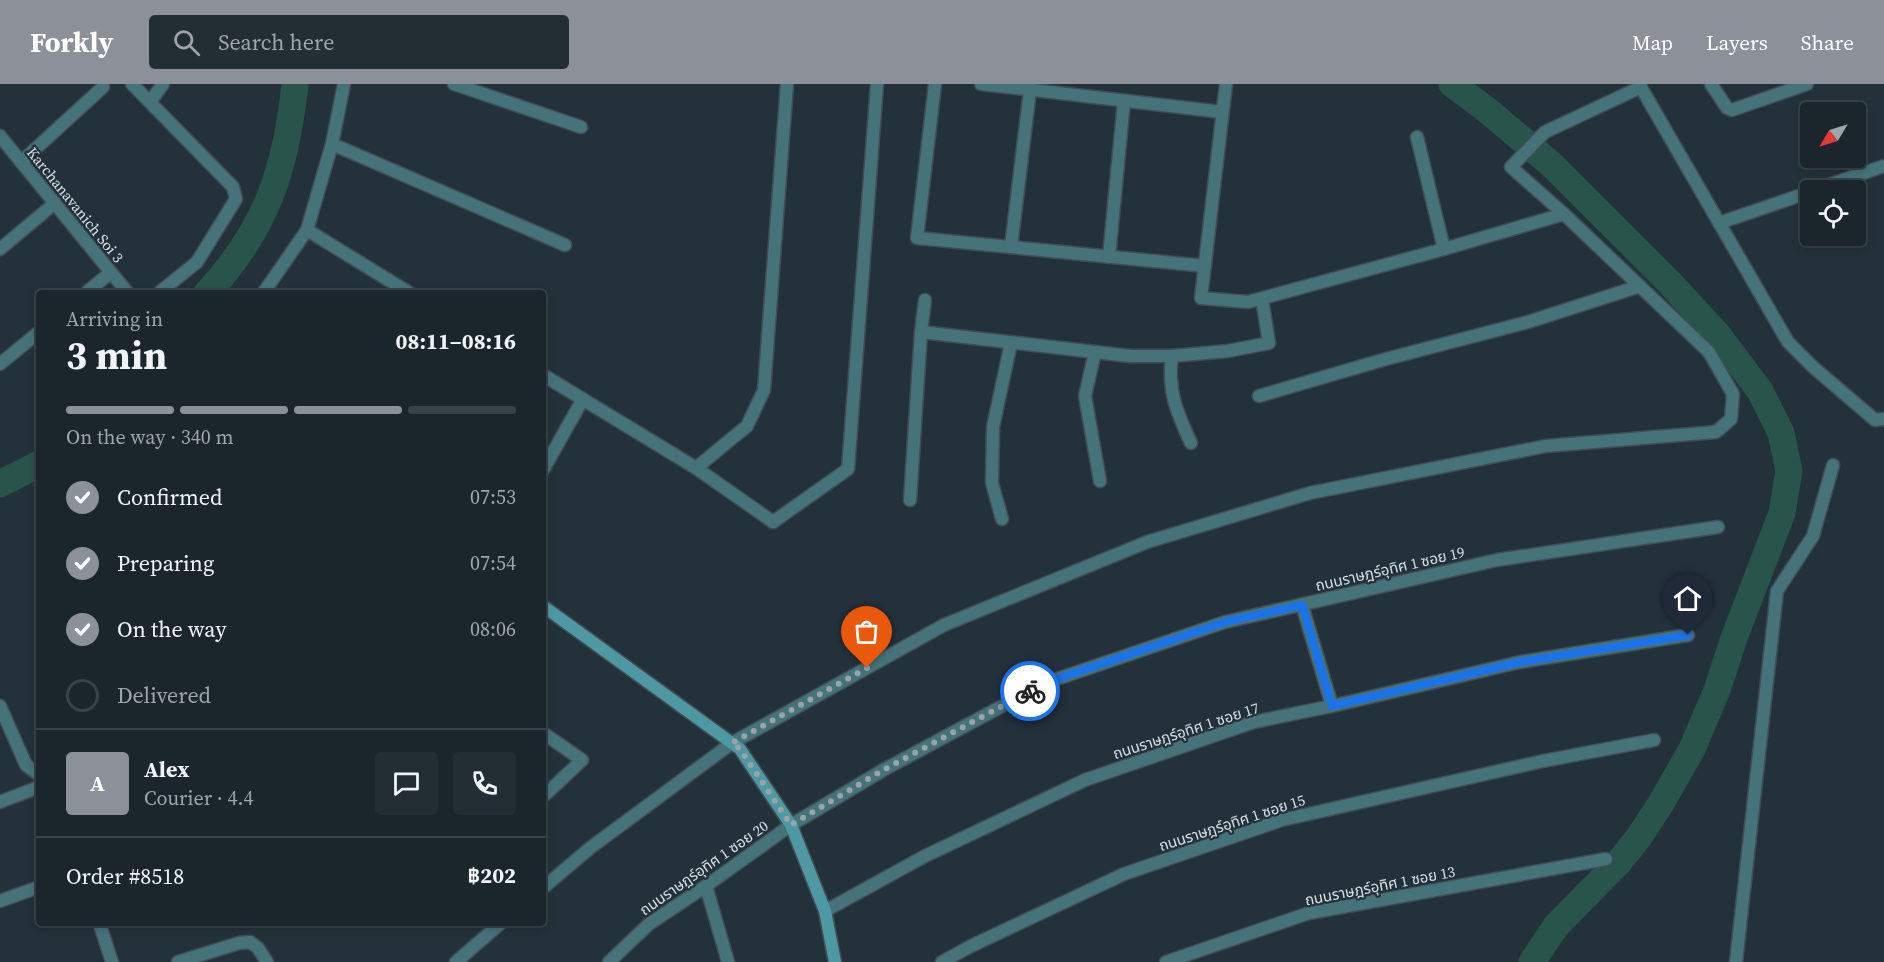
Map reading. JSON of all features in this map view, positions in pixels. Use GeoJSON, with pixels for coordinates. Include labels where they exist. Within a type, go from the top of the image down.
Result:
{"type":"FeatureCollection","features":[{"type":"Feature","properties":{"kind":"street"},"geometry":{"type":"LineString","coordinates":[[132,84],[233,187],[236,199],[197,262],[162,290]]}},
{"type":"Feature","properties":{"kind":"street"},"geometry":{"type":"LineString","coordinates":[[150,102],[163,84]]}},
{"type":"Feature","properties":{"kind":"street"},"geometry":{"type":"LineString","coordinates":[[265,290],[307,230],[332,144],[344,84]]}},
{"type":"Feature","properties":{"kind":"street"},"geometry":{"type":"LineString","coordinates":[[454,84],[581,127]]}},
{"type":"Feature","properties":{"kind":"street"},"geometry":{"type":"LineString","coordinates":[[696,468],[747,426],[764,390],[787,84]]}},
{"type":"Feature","properties":{"kind":"street"},"geometry":{"type":"LineString","coordinates":[[546,377],[696,468],[773,522],[848,469],[877,84]]}},
{"type":"Feature","properties":{"kind":"street"},"geometry":{"type":"LineString","coordinates":[[935,84],[917,238],[1205,266]]}},
{"type":"Feature","properties":{"kind":"street"},"geometry":{"type":"LineString","coordinates":[[981,84],[1222,112]]}},
{"type":"Feature","properties":{"kind":"street"},"geometry":{"type":"LineString","coordinates":[[1226,84],[1201,298],[1248,302],[1262,299],[1564,214]]}},
{"type":"Feature","properties":{"kind":"street"},"geometry":{"type":"LineString","coordinates":[[1711,84],[1727,108],[1732,110],[1807,84]]}},
{"type":"Feature","properties":{"kind":"street"},"geometry":{"type":"LineString","coordinates":[[546,885],[590,848],[732,743],[944,624],[1147,542],[1310,493],[1546,446],[1716,432],[1731,419],[1733,394],[1709,352],[1564,214],[1511,167],[1545,132],[1640,85],[1788,342],[1813,367],[1875,420],[1884,419]]}},
{"type":"Feature","properties":{"kind":"street"},"geometry":{"type":"LineString","coordinates":[[21,162],[103,87]]}},
{"type":"Feature","properties":{"kind":"street"},"geometry":{"type":"LineString","coordinates":[[1011,247],[1030,90]]}},
{"type":"Feature","properties":{"kind":"street"},"geometry":{"type":"LineString","coordinates":[[1109,257],[1124,101]]}},
{"type":"Feature","properties":{"kind":"street","name":"Karchanavanich Soi 3"},"geometry":{"type":"LineString","coordinates":[[0,136],[125,290]]}},
{"type":"Feature","properties":{"kind":"street"},"geometry":{"type":"LineString","coordinates":[[1417,137],[1444,249]]}},
{"type":"Feature","properties":{"kind":"street"},"geometry":{"type":"LineString","coordinates":[[332,144],[565,245]]}},
{"type":"Feature","properties":{"kind":"street"},"geometry":{"type":"LineString","coordinates":[[1844,180],[1884,166]]}},
{"type":"Feature","properties":{"kind":"street"},"geometry":{"type":"LineString","coordinates":[[1719,224],[1800,195]]}},
{"type":"Feature","properties":{"kind":"street"},"geometry":{"type":"LineString","coordinates":[[0,249],[55,204]]}},
{"type":"Feature","properties":{"kind":"street"},"geometry":{"type":"LineString","coordinates":[[307,230],[405,290]]}},
{"type":"Feature","properties":{"kind":"street"},"geometry":{"type":"LineString","coordinates":[[89,290],[110,273]]}},
{"type":"Feature","properties":{"kind":"street"},"geometry":{"type":"LineString","coordinates":[[1259,396],[1386,359],[1528,322],[1640,286]]}},
{"type":"Feature","properties":{"kind":"street"},"geometry":{"type":"LineString","coordinates":[[921,332],[1130,356],[1172,356],[1228,351],[1269,343],[1262,299]]}},
{"type":"Feature","properties":{"kind":"street"},"geometry":{"type":"LineString","coordinates":[[910,500],[925,300]]}},
{"type":"Feature","properties":{"kind":"street"},"geometry":{"type":"LineString","coordinates":[[0,364],[36,334]]}},
{"type":"Feature","properties":{"kind":"street"},"geometry":{"type":"LineString","coordinates":[[1002,519],[992,483],[993,427],[1011,343]]}},
{"type":"Feature","properties":{"kind":"street"},"geometry":{"type":"LineString","coordinates":[[1095,352],[1085,396],[1100,481]]}},
{"type":"Feature","properties":{"kind":"street"},"geometry":{"type":"LineString","coordinates":[[1172,356],[1169,374],[1174,406],[1191,443]]}},
{"type":"Feature","properties":{"kind":"street"},"geometry":{"type":"LineString","coordinates":[[546,465],[583,399]]}},
{"type":"Feature","properties":{"kind":"street"},"geometry":{"type":"LineString","coordinates":[[1736,962],[1777,591],[1813,536],[1833,465]]}},
{"type":"Feature","properties":{"kind":"street","name":"ถนนราษฎร์อุทิศ 1 ซอย 19"},"geometry":{"type":"LineString","coordinates":[[791,825],[885,769],[1045,683],[1225,622],[1497,560],[1718,526]]}},
{"type":"Feature","properties":{"kind":"street"},"geometry":{"type":"LineString","coordinates":[[1302,605],[1332,706]]}},
{"type":"Feature","properties":{"kind":"street"},"geometry":{"type":"LineString","coordinates":[[546,608],[740,749],[791,825],[825,911],[835,962]]}},
{"type":"Feature","properties":{"kind":"street","name":"ถนนราษฎร์อุทิศ 1 ซอย 17"},"geometry":{"type":"LineString","coordinates":[[825,911],[926,856],[1085,780],[1254,722],[1520,662],[1688,635]]}},
{"type":"Feature","properties":{"kind":"street"},"geometry":{"type":"LineString","coordinates":[[0,706],[26,765],[36,773]]}},
{"type":"Feature","properties":{"kind":"street"},"geometry":{"type":"LineString","coordinates":[[546,735],[582,760],[546,794]]}},
{"type":"Feature","properties":{"kind":"street","name":"ถนนราษฎร์อุทิศ 1 ซอย 15"},"geometry":{"type":"LineString","coordinates":[[942,962],[970,946],[1124,874],[1282,820],[1543,761],[1654,740]]}},
{"type":"Feature","properties":{"kind":"street"},"geometry":{"type":"LineString","coordinates":[[0,802],[36,788]]}},
{"type":"Feature","properties":{"kind":"street","name":"ถนนราษฎร์อุทิศ 1 ซอย 20"},"geometry":{"type":"LineString","coordinates":[[609,962],[623,956],[649,924],[791,825]]}},
{"type":"Feature","properties":{"kind":"street","name":"ถนนราษฎร์อุทิศ 1 ซอย 13"},"geometry":{"type":"LineString","coordinates":[[1166,962],[1309,913],[1605,859]]}},
{"type":"Feature","properties":{"kind":"street"},"geometry":{"type":"LineString","coordinates":[[706,886],[728,962]]}},
{"type":"Feature","properties":{"kind":"street"},"geometry":{"type":"LineString","coordinates":[[0,901],[36,888]]}},
{"type":"Feature","properties":{"kind":"street"},"geometry":{"type":"LineString","coordinates":[[100,926],[112,962]]}},
{"type":"Feature","properties":{"kind":"street"},"geometry":{"type":"LineString","coordinates":[[456,962],[497,926]]}},
{"type":"Feature","properties":{"kind":"street"},"geometry":{"type":"LineString","coordinates":[[177,962],[238,943],[250,942],[258,948],[267,962]]}},
{"type":"Feature","properties":{"kind":"waterway"},"geometry":{"type":"LineString","coordinates":[[210,290],[245,244],[270,196],[286,143],[295,84]]}},
{"type":"Feature","properties":{"kind":"waterway"},"geometry":{"type":"LineString","coordinates":[[1452,84],[1487,110],[1552,165],[1669,282],[1718,335],[1760,391],[1781,433],[1789,471],[1782,513],[1734,638],[1717,690],[1692,749],[1639,837],[1619,862],[1556,926],[1532,962]]}},
{"type":"Feature","properties":{"kind":"waterway"},"geometry":{"type":"LineString","coordinates":[[0,484],[36,466]]}},
{"type":"Feature","properties":{"kind":"way so far"},"geometry":{"type":"LineString","coordinates":[[867,668],[732,743],[740,749],[791,825],[885,769],[1030,691]]}},
{"type":"Feature","properties":{"kind":"route"},"geometry":{"type":"LineString","coordinates":[[1030,691],[1045,683],[1225,622],[1302,605],[1332,706],[1520,662],[1688,635]]}}]}
